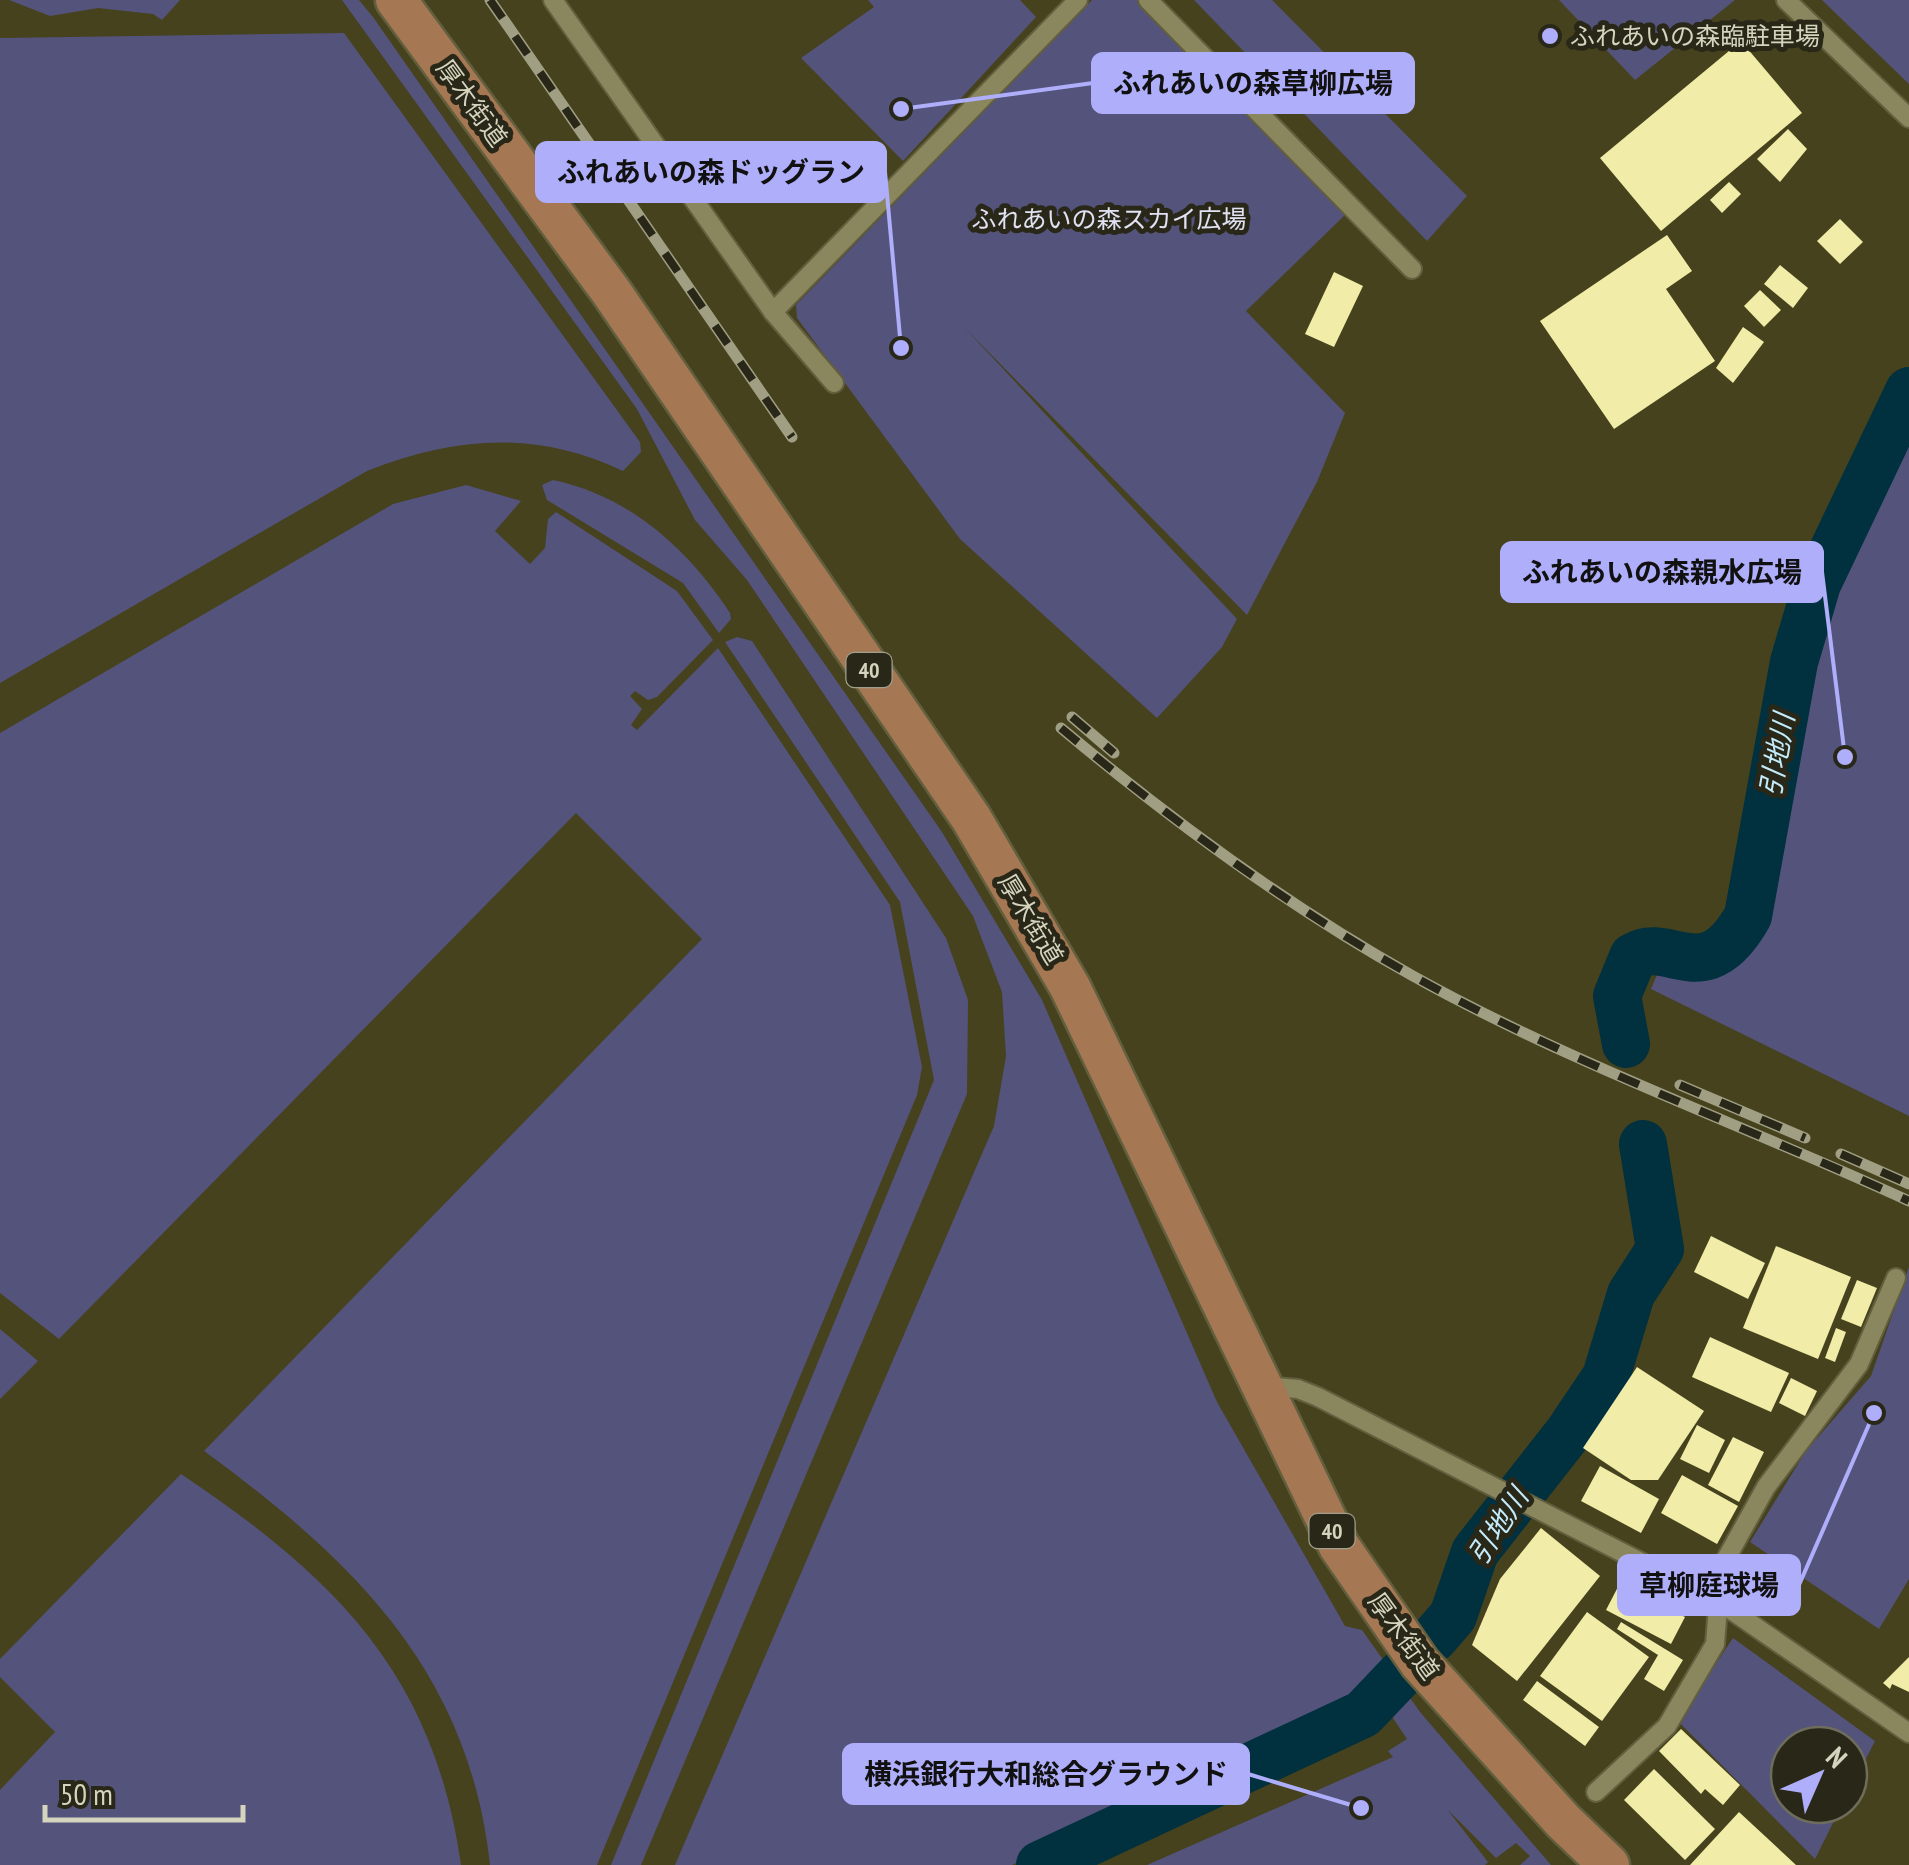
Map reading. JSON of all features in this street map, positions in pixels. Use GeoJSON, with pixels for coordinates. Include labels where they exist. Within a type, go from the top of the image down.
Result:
{"type":"FeatureCollection","features":[{"type":"Feature","properties":{"kind":"main road","name":"厚木街道"},"geometry":{"type":"LineString","coordinates":[[396,0],[612,293],[971,818],[1070,987],[1339,1546],[1420,1663],[1608,1865]]}},
{"type":"Feature","properties":{"kind":"street"},"geometry":{"type":"LineString","coordinates":[[552,0],[773,312],[834,383]]}},
{"type":"Feature","properties":{"kind":"street"},"geometry":{"type":"LineString","coordinates":[[773,312],[1078,0]]}},
{"type":"Feature","properties":{"kind":"street"},"geometry":{"type":"LineString","coordinates":[[1148,0],[1412,269]]}},
{"type":"Feature","properties":{"kind":"street"},"geometry":{"type":"LineString","coordinates":[[1786,0],[1909,118]]}},
{"type":"Feature","properties":{"kind":"street"},"geometry":{"type":"LineString","coordinates":[[1596,1792],[1667,1726],[1715,1644],[1721,1568],[1766,1487],[1859,1364],[1896,1278]]}},
{"type":"Feature","properties":{"kind":"street"},"geometry":{"type":"LineString","coordinates":[[1265,1386],[1298,1389],[1721,1602],[1909,1733]]}},
{"type":"Feature","properties":{"kind":"green space"},"geometry":{"type":"Polygon","coordinates":[[[9,0],[180,0],[162,20],[153,14],[98,8],[50,16],[9,0]]]}},
{"type":"Feature","properties":{"kind":"green space"},"geometry":{"type":"Polygon","coordinates":[[[342,0],[359,0],[373,17],[942,832],[1042,1000],[1217,1402],[1345,1626],[1362,1630],[1420,1712],[1551,1865],[1520,1865],[1530,1856],[1516,1843],[1496,1858],[1447,1809],[1488,1862],[1485,1865],[1147,1865],[1393,1757],[1388,1751],[1407,1739],[1383,1703],[1215,1764],[1012,1865],[675,1865],[994,1126],[1006,1056],[1002,992],[973,916],[747,580],[695,520],[637,409],[342,0]]]}},
{"type":"Feature","properties":{"kind":"green space"},"geometry":{"type":"Polygon","coordinates":[[[868,0],[1020,0],[1036,17],[903,161],[801,58],[874,7],[868,0]]]}},
{"type":"Feature","properties":{"kind":"green space","name":"ふれあいの森スカイ広場"},"geometry":{"type":"Polygon","coordinates":[[[1092,0],[1137,0],[1345,215],[1246,311],[1345,413],[1317,482],[1247,615],[963,326],[1237,619],[1222,647],[1157,718],[960,539],[797,318],[796,305],[1092,0]]]}},
{"type":"Feature","properties":{"kind":"green space"},"geometry":{"type":"Polygon","coordinates":[[[1194,0],[1272,0],[1467,196],[1427,241],[1194,0]]]}},
{"type":"Feature","properties":{"kind":"green space"},"geometry":{"type":"Polygon","coordinates":[[[1559,0],[1735,0],[1635,80],[1559,0]]]}},
{"type":"Feature","properties":{"kind":"green space"},"geometry":{"type":"Polygon","coordinates":[[[1822,0],[1909,0],[1909,84],[1822,0]]]}},
{"type":"Feature","properties":{"kind":"green space"},"geometry":{"type":"Polygon","coordinates":[[[344,33],[640,442],[641,452],[623,471],[559,449],[495,442],[432,450],[400,459],[367,471],[0,683],[0,38],[344,33]]]}},
{"type":"Feature","properties":{"kind":"green space"},"geometry":{"type":"Polygon","coordinates":[[[1906,433],[1909,1116],[1651,989],[1659,970],[1716,932],[1746,890],[1817,623],[1906,433]]]}},
{"type":"Feature","properties":{"kind":"green space"},"geometry":{"type":"Polygon","coordinates":[[[553,480],[607,499],[655,528],[695,567],[731,619],[719,633],[683,583],[547,500],[542,485],[553,480]]]}},
{"type":"Feature","properties":{"kind":"green space"},"geometry":{"type":"Polygon","coordinates":[[[466,485],[521,501],[495,531],[530,564],[545,548],[548,519],[556,512],[677,591],[713,640],[657,697],[648,700],[635,691],[630,696],[642,709],[631,725],[637,730],[718,648],[890,905],[922,1067],[917,1095],[597,1865],[490,1865],[478,1796],[457,1734],[430,1677],[395,1626],[309,1534],[204,1451],[702,939],[576,813],[59,1339],[0,1293],[0,733],[393,504],[466,485]]]}},
{"type":"Feature","properties":{"kind":"green space"},"geometry":{"type":"Polygon","coordinates":[[[737,637],[752,641],[946,938],[968,1000],[967,1094],[641,1865],[611,1865],[934,1080],[900,902],[725,642],[737,637]]]}},
{"type":"Feature","properties":{"kind":"green space"},"geometry":{"type":"Polygon","coordinates":[[[1909,1267],[1909,1579],[1879,1629],[1750,1542],[1806,1451],[1871,1376],[1909,1267]]]}},
{"type":"Feature","properties":{"kind":"green space"},"geometry":{"type":"Polygon","coordinates":[[[0,1329],[38,1361],[0,1399],[0,1329]]]}},
{"type":"Feature","properties":{"kind":"green space"},"geometry":{"type":"Polygon","coordinates":[[[181,1474],[286,1552],[369,1636],[401,1685],[428,1738],[448,1798],[461,1865],[0,1865],[0,1790],[55,1732],[0,1677],[0,1659],[181,1474]]]}},
{"type":"Feature","properties":{"kind":"green space"},"geometry":{"type":"Polygon","coordinates":[[[1733,1638],[1853,1725],[1769,1725],[1769,1813],[1678,1721],[1733,1638]]]}},
{"type":"Feature","properties":{"kind":"green space"},"geometry":{"type":"Polygon","coordinates":[[[1781,1825],[1832,1825],[1815,1859],[1781,1825]]]}},
{"type":"Feature","properties":{"kind":"building"},"geometry":{"type":"Polygon","coordinates":[[[1741,41],[1802,113],[1661,231],[1600,158],[1741,41]]]}},
{"type":"Feature","properties":{"kind":"building"},"geometry":{"type":"Polygon","coordinates":[[[1788,129],[1807,149],[1780,182],[1757,159],[1788,129]]]}},
{"type":"Feature","properties":{"kind":"building"},"geometry":{"type":"Polygon","coordinates":[[[1729,182],[1741,194],[1722,213],[1710,200],[1729,182]]]}},
{"type":"Feature","properties":{"kind":"building"},"geometry":{"type":"Polygon","coordinates":[[[1840,219],[1863,242],[1840,264],[1817,241],[1840,219]]]}},
{"type":"Feature","properties":{"kind":"building"},"geometry":{"type":"Polygon","coordinates":[[[1667,235],[1692,271],[1666,289],[1715,361],[1614,429],[1540,321],[1667,235]]]}},
{"type":"Feature","properties":{"kind":"building"},"geometry":{"type":"Polygon","coordinates":[[[1780,265],[1808,288],[1793,308],[1764,284],[1780,265]]]}},
{"type":"Feature","properties":{"kind":"building"},"geometry":{"type":"Polygon","coordinates":[[[1334,272],[1363,286],[1334,347],[1305,334],[1334,272]]]}},
{"type":"Feature","properties":{"kind":"building"},"geometry":{"type":"Polygon","coordinates":[[[1760,290],[1781,310],[1764,327],[1744,306],[1760,290]]]}},
{"type":"Feature","properties":{"kind":"building"},"geometry":{"type":"Polygon","coordinates":[[[1743,327],[1764,342],[1733,383],[1716,368],[1743,327]]]}},
{"type":"Feature","properties":{"kind":"building"},"geometry":{"type":"Polygon","coordinates":[[[1711,1236],[1765,1263],[1748,1299],[1694,1272],[1711,1236]]]}},
{"type":"Feature","properties":{"kind":"building"},"geometry":{"type":"Polygon","coordinates":[[[1776,1246],[1851,1277],[1818,1359],[1743,1328],[1776,1246]]]}},
{"type":"Feature","properties":{"kind":"building"},"geometry":{"type":"Polygon","coordinates":[[[1857,1280],[1877,1288],[1861,1327],[1841,1319],[1857,1280]]]}},
{"type":"Feature","properties":{"kind":"building"},"geometry":{"type":"Polygon","coordinates":[[[1836,1328],[1846,1332],[1835,1362],[1825,1358],[1836,1328]]]}},
{"type":"Feature","properties":{"kind":"building"},"geometry":{"type":"Polygon","coordinates":[[[1710,1337],[1789,1373],[1771,1412],[1692,1377],[1710,1337]]]}},
{"type":"Feature","properties":{"kind":"building"},"geometry":{"type":"Polygon","coordinates":[[[1637,1367],[1704,1411],[1658,1480],[1631,1480],[1583,1448],[1637,1367]]]}},
{"type":"Feature","properties":{"kind":"building"},"geometry":{"type":"Polygon","coordinates":[[[1791,1378],[1817,1391],[1805,1416],[1779,1403],[1791,1378]]]}},
{"type":"Feature","properties":{"kind":"building"},"geometry":{"type":"Polygon","coordinates":[[[1697,1425],[1725,1440],[1709,1473],[1680,1459],[1697,1425]]]}},
{"type":"Feature","properties":{"kind":"building"},"geometry":{"type":"Polygon","coordinates":[[[1733,1437],[1764,1452],[1739,1502],[1708,1485],[1733,1437]]]}},
{"type":"Feature","properties":{"kind":"building"},"geometry":{"type":"Polygon","coordinates":[[[1600,1466],[1659,1499],[1641,1533],[1581,1501],[1600,1466]]]}},
{"type":"Feature","properties":{"kind":"building"},"geometry":{"type":"Polygon","coordinates":[[[1682,1475],[1738,1506],[1717,1544],[1661,1513],[1682,1475]]]}},
{"type":"Feature","properties":{"kind":"building"},"geometry":{"type":"Polygon","coordinates":[[[1541,1528],[1600,1576],[1517,1681],[1472,1645],[1500,1579],[1541,1528]]]}},
{"type":"Feature","properties":{"kind":"building"},"geometry":{"type":"Polygon","coordinates":[[[1757,1563],[1800,1591],[1786,1611],[1744,1583],[1757,1563]]]}},
{"type":"Feature","properties":{"kind":"building"},"geometry":{"type":"Polygon","coordinates":[[[1620,1583],[1685,1617],[1671,1644],[1606,1610],[1620,1583]]]}},
{"type":"Feature","properties":{"kind":"building"},"geometry":{"type":"Polygon","coordinates":[[[1587,1612],[1649,1657],[1602,1721],[1540,1676],[1587,1612]]]}},
{"type":"Feature","properties":{"kind":"building"},"geometry":{"type":"Polygon","coordinates":[[[1621,1622],[1683,1660],[1664,1691],[1644,1679],[1658,1655],[1617,1629],[1621,1622]]]}},
{"type":"Feature","properties":{"kind":"building"},"geometry":{"type":"Polygon","coordinates":[[[1909,1657],[1909,1692],[1892,1684],[1890,1689],[1883,1683],[1909,1657]]]}},
{"type":"Feature","properties":{"kind":"building"},"geometry":{"type":"Polygon","coordinates":[[[1537,1681],[1599,1727],[1585,1746],[1523,1700],[1537,1681]]]}},
{"type":"Feature","properties":{"kind":"building"},"geometry":{"type":"Polygon","coordinates":[[[1681,1729],[1740,1785],[1723,1805],[1705,1789],[1701,1794],[1659,1751],[1681,1729]]]}},
{"type":"Feature","properties":{"kind":"building"},"geometry":{"type":"Polygon","coordinates":[[[1654,1769],[1715,1829],[1685,1860],[1624,1800],[1654,1769]]]}},
{"type":"Feature","properties":{"kind":"building"},"geometry":{"type":"Polygon","coordinates":[[[1739,1812],[1796,1865],[1690,1865],[1739,1812]]]}},
{"type":"Feature","properties":{"kind":"waterway","name":"引地川"},"geometry":{"type":"LineString","coordinates":[[1626,1044],[1617,996],[1633,957],[1647,952],[1688,957],[1717,952],[1748,916],[1794,662],[1817,584],[1909,391]]}},
{"type":"Feature","properties":{"kind":"waterway","name":"引地川"},"geometry":{"type":"LineString","coordinates":[[1434,1638],[1453,1616],[1475,1552],[1569,1432],[1606,1377],[1631,1294],[1660,1249],[1643,1144]]}},
{"type":"Feature","properties":{"kind":"waterway","name":"引地川"},"geometry":{"type":"LineString","coordinates":[[1040,1865],[1363,1714],[1401,1674]]}},
{"type":"Feature","properties":{"kind":"railway"},"geometry":{"type":"LineString","coordinates":[[490,0],[792,437]]}},
{"type":"Feature","properties":{"kind":"railway"},"geometry":{"type":"LineString","coordinates":[[1072,717],[1114,753]]}},
{"type":"Feature","properties":{"kind":"railway"},"geometry":{"type":"LineString","coordinates":[[1061,728],[1231,860],[1320,921],[1413,976],[1534,1038],[1909,1201]]}},
{"type":"Feature","properties":{"kind":"railway"},"geometry":{"type":"LineString","coordinates":[[1680,1085],[1805,1138]]}},
{"type":"Feature","properties":{"kind":"railway"},"geometry":{"type":"LineString","coordinates":[[1841,1154],[1909,1184]]}},
{"type":"Feature","properties":{"kind":"place","name":"ふれあいの森臨駐車場"},"geometry":{"type":"Point","coordinates":[1550,36]}},
{"type":"Feature","properties":{"kind":"place","name":"ふれあいの森草柳広場"},"geometry":{"type":"Point","coordinates":[901,109]}},
{"type":"Feature","properties":{"kind":"place","name":"ふれあいの森ドッグラン"},"geometry":{"type":"Point","coordinates":[901,348]}},
{"type":"Feature","properties":{"kind":"place","name":"ふれあいの森親水広場"},"geometry":{"type":"Point","coordinates":[1845,757]}},
{"type":"Feature","properties":{"kind":"place","name":"草柳庭球場"},"geometry":{"type":"Point","coordinates":[1874,1413]}},
{"type":"Feature","properties":{"kind":"place","name":"横浜銀行大和総合グラウンド"},"geometry":{"type":"Point","coordinates":[1361,1808]}}]}
